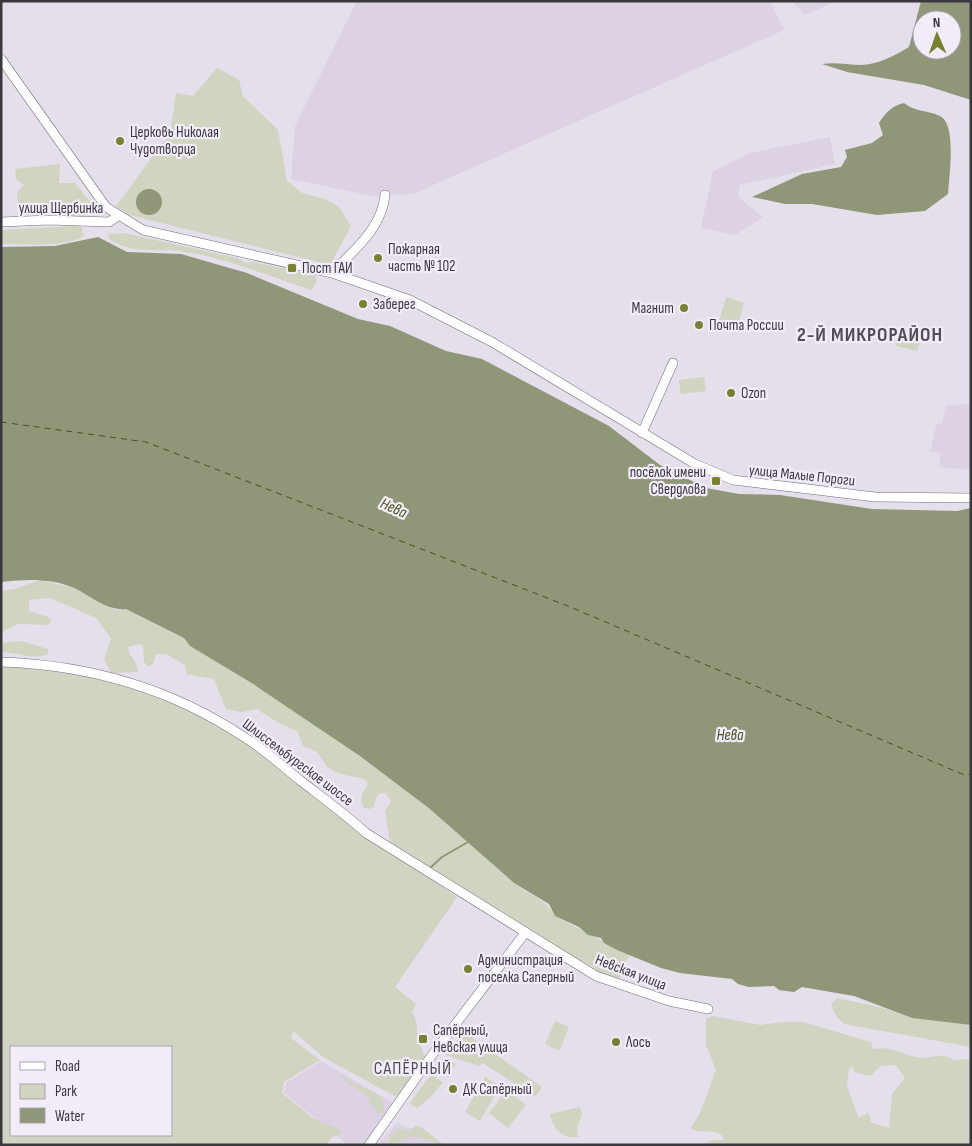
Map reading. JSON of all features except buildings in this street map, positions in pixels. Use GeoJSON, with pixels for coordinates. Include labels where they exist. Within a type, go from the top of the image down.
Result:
{"type":"FeatureCollection","features":[{"type":"Feature","properties":{"kind":"street","name":"улица Малые Пороги"},"geometry":{"type":"LineString","coordinates":[[1,60],[84,179],[106,207],[143,230],[161,236],[332,273],[410,300],[492,342],[695,464],[718,474],[744,482],[875,497],[971,498]]}},
{"type":"Feature","properties":{"kind":"street"},"geometry":{"type":"LineString","coordinates":[[332,273],[376,223],[384,204],[385,194]]}},
{"type":"Feature","properties":{"kind":"street","name":"улица Щербинка"},"geometry":{"type":"LineString","coordinates":[[1,222],[49,220],[109,222],[116,220],[118,216]]}},
{"type":"Feature","properties":{"kind":"street"},"geometry":{"type":"LineString","coordinates":[[642,433],[672,363]]}},
{"type":"Feature","properties":{"kind":"street","name":"Шлиссельбургское шоссе"},"geometry":{"type":"LineString","coordinates":[[1,662],[66,668],[122,680],[189,705],[245,737],[343,812],[366,833],[525,932]]}},
{"type":"Feature","properties":{"kind":"street"},"geometry":{"type":"LineString","coordinates":[[369,1145],[435,1051],[525,932]]}},
{"type":"Feature","properties":{"kind":"street","name":"Невская улица"},"geometry":{"type":"LineString","coordinates":[[525,932],[602,979],[669,1001],[708,1009]]}},
{"type":"Feature","properties":{"kind":"shaded area"},"geometry":{"type":"Polygon","coordinates":[[[357,1],[770,1],[784,30],[413,194],[372,196],[291,179],[295,126],[357,1]]]}},
{"type":"Feature","properties":{"kind":"shaded area"},"geometry":{"type":"Polygon","coordinates":[[[792,1],[838,1],[804,15],[792,1]]]}},
{"type":"Feature","properties":{"kind":"shaded area"},"geometry":{"type":"Polygon","coordinates":[[[830,137],[835,164],[740,185],[738,197],[763,217],[735,235],[701,228],[713,171],[750,153],[830,137]]]}},
{"type":"Feature","properties":{"kind":"shaded area"},"geometry":{"type":"Polygon","coordinates":[[[971,405],[971,470],[939,467],[941,453],[930,451],[936,425],[942,423],[946,406],[971,405]]]}},
{"type":"Feature","properties":{"kind":"shaded area"},"geometry":{"type":"Polygon","coordinates":[[[321,1061],[395,1104],[364,1145],[348,1145],[284,1093],[286,1083],[321,1061]]]}},
{"type":"Feature","properties":{"kind":"shaded area"},"geometry":{"type":"Polygon","coordinates":[[[398,1122],[406,1128],[411,1128],[434,1145],[378,1145],[398,1122]]]}},
{"type":"Feature","properties":{"kind":"green space"},"geometry":{"type":"Polygon","coordinates":[[[217,68],[239,80],[243,96],[278,130],[287,181],[302,193],[328,200],[339,207],[351,226],[330,265],[129,215],[116,206],[170,133],[176,93],[193,96],[217,68]]]}},
{"type":"Feature","properties":{"kind":"green space"},"geometry":{"type":"Polygon","coordinates":[[[60,164],[59,183],[75,183],[95,208],[91,215],[19,215],[17,193],[24,185],[16,179],[15,169],[60,164]]]}},
{"type":"Feature","properties":{"kind":"green space"},"geometry":{"type":"Polygon","coordinates":[[[81,227],[84,236],[76,240],[55,244],[1,244],[1,230],[81,227]]]}},
{"type":"Feature","properties":{"kind":"green space"},"geometry":{"type":"Polygon","coordinates":[[[124,233],[237,258],[247,263],[253,262],[315,275],[317,280],[312,290],[247,268],[197,254],[170,250],[129,248],[110,240],[108,236],[109,234],[124,233]]]}},
{"type":"Feature","properties":{"kind":"green space"},"geometry":{"type":"Polygon","coordinates":[[[726,297],[744,303],[736,333],[717,328],[726,297]]]}},
{"type":"Feature","properties":{"kind":"green space"},"geometry":{"type":"Polygon","coordinates":[[[900,329],[922,335],[917,351],[896,346],[900,329]]]}},
{"type":"Feature","properties":{"kind":"green space"},"geometry":{"type":"Polygon","coordinates":[[[704,377],[706,391],[681,394],[679,380],[704,377]]]}},
{"type":"Feature","properties":{"kind":"green space"},"geometry":{"type":"Polygon","coordinates":[[[40,580],[73,588],[116,610],[126,609],[184,638],[190,646],[282,703],[372,764],[429,808],[511,881],[541,900],[555,916],[629,955],[618,981],[597,973],[595,968],[490,908],[390,842],[385,811],[391,802],[386,793],[381,793],[377,796],[374,806],[370,809],[364,808],[361,798],[368,784],[365,779],[340,774],[327,767],[317,752],[303,746],[297,731],[275,721],[257,709],[241,712],[226,709],[214,679],[186,674],[185,665],[166,654],[156,654],[153,664],[148,666],[144,662],[143,646],[139,644],[128,647],[138,672],[111,673],[104,659],[111,639],[96,618],[50,598],[29,600],[29,611],[46,616],[51,620],[49,625],[18,624],[1,632],[1,591],[15,589],[40,580]]]}},
{"type":"Feature","properties":{"kind":"green space"},"geometry":{"type":"Polygon","coordinates":[[[21,641],[48,649],[48,654],[37,657],[1,652],[1,643],[21,641]]]}},
{"type":"Feature","properties":{"kind":"green space"},"geometry":{"type":"Polygon","coordinates":[[[1,666],[73,674],[120,684],[166,699],[206,718],[239,739],[370,836],[457,897],[395,987],[416,1004],[412,1012],[426,1061],[398,1098],[323,1057],[293,1031],[291,1038],[320,1060],[284,1082],[282,1093],[313,1118],[341,1130],[341,1134],[332,1137],[327,1145],[1,1145],[1,666]]]}},
{"type":"Feature","properties":{"kind":"green space"},"geometry":{"type":"Polygon","coordinates":[[[837,998],[883,1008],[912,1018],[971,1025],[971,1047],[844,1024],[836,1016],[831,1005],[837,998]]]}},
{"type":"Feature","properties":{"kind":"green space"},"geometry":{"type":"Polygon","coordinates":[[[713,1016],[760,1025],[803,1022],[871,1042],[873,1049],[889,1049],[920,1058],[945,1056],[953,1060],[971,1059],[971,1145],[701,1145],[712,1140],[723,1140],[723,1136],[716,1132],[699,1131],[691,1128],[700,1113],[716,1070],[706,1045],[706,1019],[713,1016]],[[896,1065],[881,1066],[870,1076],[854,1072],[853,1067],[849,1069],[847,1086],[859,1118],[868,1113],[871,1117],[870,1122],[889,1128],[892,1094],[905,1078],[896,1065]]]}},
{"type":"Feature","properties":{"kind":"green space"},"geometry":{"type":"Polygon","coordinates":[[[555,1021],[569,1027],[559,1051],[545,1044],[555,1021]]]}},
{"type":"Feature","properties":{"kind":"green space"},"geometry":{"type":"Polygon","coordinates":[[[464,1032],[542,1087],[535,1097],[483,1063],[479,1066],[446,1055],[464,1032]]]}},
{"type":"Feature","properties":{"kind":"green space"},"geometry":{"type":"Polygon","coordinates":[[[443,1058],[456,1064],[447,1076],[440,1072],[436,1078],[443,1082],[430,1098],[417,1108],[410,1103],[443,1058]]]}},
{"type":"Feature","properties":{"kind":"green space"},"geometry":{"type":"Polygon","coordinates":[[[330,1070],[382,1097],[384,1113],[377,1113],[375,1108],[369,1104],[370,1098],[330,1070]]]}},
{"type":"Feature","properties":{"kind":"green space"},"geometry":{"type":"Polygon","coordinates":[[[485,1077],[500,1086],[480,1121],[465,1112],[485,1077]]]}},
{"type":"Feature","properties":{"kind":"green space"},"geometry":{"type":"Polygon","coordinates":[[[507,1090],[526,1105],[508,1128],[489,1113],[507,1090]]]}},
{"type":"Feature","properties":{"kind":"green space"},"geometry":{"type":"Polygon","coordinates":[[[580,1107],[582,1115],[577,1127],[578,1137],[563,1135],[553,1124],[550,1114],[580,1107]]]}},
{"type":"Feature","properties":{"kind":"green space"},"geometry":{"type":"Polygon","coordinates":[[[415,1126],[421,1127],[444,1145],[411,1137],[388,1145],[390,1137],[397,1129],[410,1131],[415,1126]]]}},
{"type":"Feature","properties":{"kind":"water"},"geometry":{"type":"Polygon","coordinates":[[[921,1],[971,1],[971,100],[924,85],[847,72],[822,64],[867,65],[909,47],[912,36],[912,60],[962,60],[962,10],[919,10],[921,1]]]}},
{"type":"Feature","properties":{"kind":"water"},"geometry":{"type":"Polygon","coordinates":[[[904,103],[912,108],[940,116],[949,129],[951,152],[948,194],[925,211],[877,215],[812,204],[785,204],[752,197],[802,174],[841,167],[847,157],[845,150],[872,143],[883,135],[879,123],[890,110],[904,103]]]}},
{"type":"Feature","properties":{"kind":"water"},"geometry":{"type":"Polygon","coordinates":[[[149,189],[158,193],[162,202],[158,211],[149,215],[140,211],[136,202],[140,193],[149,189]]]}},
{"type":"Feature","properties":{"kind":"water","name":"Нева"},"geometry":{"type":"Polygon","coordinates":[[[98,237],[127,252],[181,254],[247,273],[358,319],[390,326],[446,351],[482,359],[609,426],[660,465],[706,488],[739,494],[780,495],[872,509],[957,511],[971,508],[971,1025],[912,1018],[854,996],[802,987],[794,992],[779,990],[774,986],[749,987],[738,984],[732,979],[680,973],[661,968],[617,950],[604,943],[601,938],[588,935],[579,927],[555,916],[549,904],[514,883],[430,809],[360,756],[253,684],[190,646],[184,638],[126,609],[112,608],[74,588],[56,582],[20,580],[1,582],[1,247],[55,246],[98,237]]]}},
{"type":"Feature","properties":{"kind":"waterway"},"geometry":{"type":"LineString","coordinates":[[430,868],[442,857],[468,842]]}},
{"type":"Feature","properties":{"kind":"ferry route"},"geometry":{"type":"LineString","coordinates":[[1,422],[146,442],[568,606],[962,774],[971,775]]}},
{"type":"Feature","properties":{"kind":"place","name":"Церковь Николая Чудотворца"},"geometry":{"type":"Point","coordinates":[120,141]}},
{"type":"Feature","properties":{"kind":"place","name":"Пожарная часть № 102"},"geometry":{"type":"Point","coordinates":[378,258]}},
{"type":"Feature","properties":{"kind":"place","name":"Пост ГАИ"},"geometry":{"type":"Point","coordinates":[292,268]}},
{"type":"Feature","properties":{"kind":"place","name":"Заберег"},"geometry":{"type":"Point","coordinates":[363,304]}},
{"type":"Feature","properties":{"kind":"place","name":"Магнит"},"geometry":{"type":"Point","coordinates":[684,308]}},
{"type":"Feature","properties":{"kind":"place","name":"Почта России"},"geometry":{"type":"Point","coordinates":[699,325]}},
{"type":"Feature","properties":{"kind":"place","name":"Ozon"},"geometry":{"type":"Point","coordinates":[731,393]}},
{"type":"Feature","properties":{"kind":"place","name":"посёлок имени Свердлова"},"geometry":{"type":"Point","coordinates":[716,481]}},
{"type":"Feature","properties":{"kind":"place","name":"Администрация поселка Саперный"},"geometry":{"type":"Point","coordinates":[468,969]}},
{"type":"Feature","properties":{"kind":"place","name":"Сапёрный, Невская улица"},"geometry":{"type":"Point","coordinates":[423,1039]}},
{"type":"Feature","properties":{"kind":"place","name":"Лось"},"geometry":{"type":"Point","coordinates":[616,1042]}},
{"type":"Feature","properties":{"kind":"place","name":"ДК Сапёрный"},"geometry":{"type":"Point","coordinates":[453,1089]}},
{"type":"Feature","properties":{"kind":"district","name":"2-Й МИКРОРАЙОН"},"geometry":{"type":"Point","coordinates":[870,334]}},
{"type":"Feature","properties":{"kind":"district","name":"САПЁРНЫЙ"},"geometry":{"type":"Point","coordinates":[413,1068]}}]}
